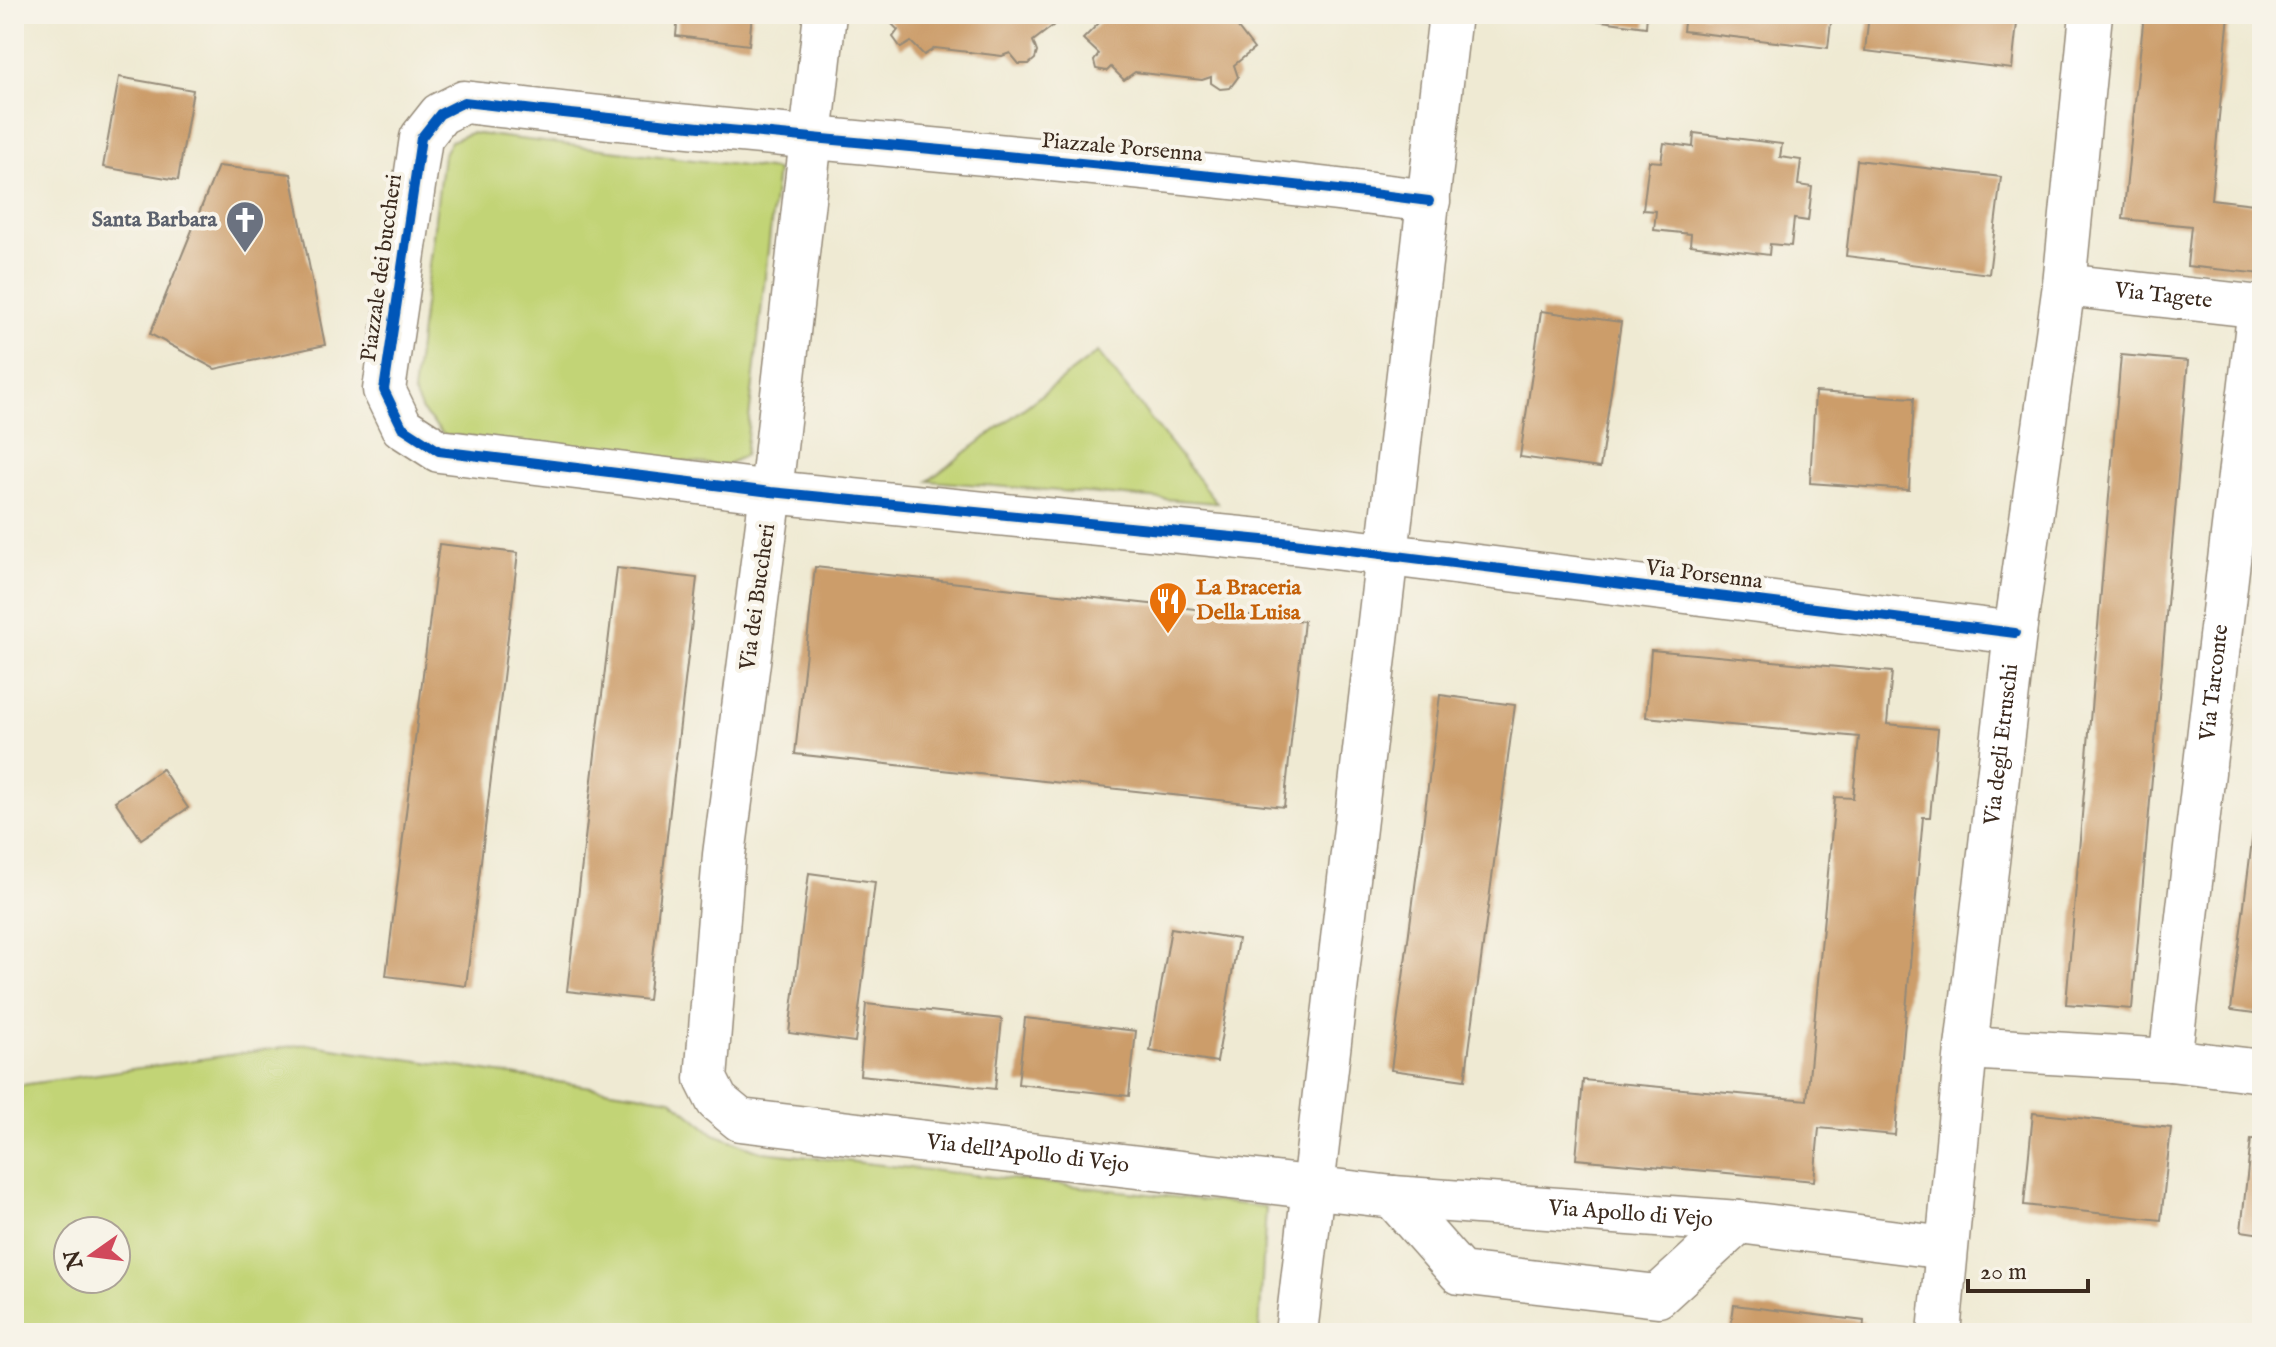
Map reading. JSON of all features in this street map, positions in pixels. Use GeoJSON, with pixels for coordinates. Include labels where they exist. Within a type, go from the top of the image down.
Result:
{"type":"FeatureCollection","features":[{"type":"Feature","properties":{"kind":"street","name":"Via dei Buccheri"},"geometry":{"type":"LineString","coordinates":[[740,1120],[717,1101],[706,1079],[724,855],[771,492],[825,14]]}},
{"type":"Feature","properties":{"kind":"street"},"geometry":{"type":"LineString","coordinates":[[1296,1333],[1450,14]]}},
{"type":"Feature","properties":{"kind":"street","name":"Via degli Etruschi"},"geometry":{"type":"LineString","coordinates":[[1939,1333],[1966,1048],[2015,633],[2064,285],[2091,14]]}},
{"type":"Feature","properties":{"kind":"street","name":"Piazzale dei buccheri"},"geometry":{"type":"LineString","coordinates":[[771,492],[439,451],[402,427],[384,390],[421,138],[440,114],[464,102],[810,137]]}},
{"type":"Feature","properties":{"kind":"street","name":"Piazzale Porsenna"},"geometry":{"type":"LineString","coordinates":[[810,137],[1294,184],[1429,201]]}},
{"type":"Feature","properties":{"kind":"street","name":"Via Tagete"},"geometry":{"type":"LineString","coordinates":[[2064,285],[2261,307]]}},
{"type":"Feature","properties":{"kind":"street","name":"Via Tarconte"},"geometry":{"type":"LineString","coordinates":[[2170,1060],[2261,307]]}},
{"type":"Feature","properties":{"kind":"street"},"geometry":{"type":"LineString","coordinates":[[771,492],[1279,541],[1388,556]]}},
{"type":"Feature","properties":{"kind":"street","name":"Via Porsenna"},"geometry":{"type":"LineString","coordinates":[[1388,556],[2015,633]]}},
{"type":"Feature","properties":{"kind":"street"},"geometry":{"type":"LineString","coordinates":[[1966,1048],[2170,1060],[2262,1071]]}},
{"type":"Feature","properties":{"kind":"street","name":"Via dell'Apollo di Vejo"},"geometry":{"type":"LineString","coordinates":[[740,1120],[1315,1187]]}},
{"type":"Feature","properties":{"kind":"street","name":"Via Apollo di Vejo"},"geometry":{"type":"LineString","coordinates":[[1315,1187],[1393,1197],[1739,1222],[1946,1248]]}},
{"type":"Feature","properties":{"kind":"street"},"geometry":{"type":"LineString","coordinates":[[1393,1197],[1460,1273],[1658,1296],[1739,1222]]}},
{"type":"Feature","properties":{"kind":"green space"},"geometry":{"type":"Polygon","coordinates":[[[470,133],[777,170],[745,455],[725,466],[444,435],[422,411],[413,392],[443,155],[451,141],[470,133]]]}},
{"type":"Feature","properties":{"kind":"green space"},"geometry":{"type":"Polygon","coordinates":[[[1098,352],[1217,503],[928,481],[1098,352]]]}},
{"type":"Feature","properties":{"kind":"green space"},"geometry":{"type":"Polygon","coordinates":[[[306,1044],[671,1099],[714,1134],[763,1152],[1266,1207],[1259,1333],[14,1333],[14,1086],[306,1044]]]}},
{"type":"Feature","properties":{"kind":"building"},"geometry":{"type":"Polygon","coordinates":[[[513,14],[558,14],[557,21],[513,14]]]}},
{"type":"Feature","properties":{"kind":"building"},"geometry":{"type":"Polygon","coordinates":[[[678,14],[752,14],[749,45],[676,36],[678,14]]]}},
{"type":"Feature","properties":{"kind":"building"},"geometry":{"type":"Polygon","coordinates":[[[882,14],[1046,14],[1054,25],[1033,41],[1037,52],[1035,59],[1029,64],[1019,64],[1010,53],[1002,56],[935,48],[924,55],[911,42],[901,48],[893,37],[898,30],[882,14]]]}},
{"type":"Feature","properties":{"kind":"building"},"geometry":{"type":"Polygon","coordinates":[[[1108,14],[1227,14],[1254,49],[1234,65],[1238,77],[1230,88],[1220,89],[1211,83],[1211,77],[1202,80],[1135,72],[1124,80],[1111,67],[1107,71],[1096,69],[1094,61],[1099,54],[1083,39],[1108,14]]]}},
{"type":"Feature","properties":{"kind":"building"},"geometry":{"type":"Polygon","coordinates":[[[1550,14],[1647,14],[1646,27],[1550,14]]]}},
{"type":"Feature","properties":{"kind":"building"},"geometry":{"type":"Polygon","coordinates":[[[1685,14],[1832,14],[1828,48],[1683,31],[1685,14]]]}},
{"type":"Feature","properties":{"kind":"building"},"geometry":{"type":"Polygon","coordinates":[[[1869,14],[2018,14],[2012,69],[1865,51],[1869,14]]]}},
{"type":"Feature","properties":{"kind":"building"},"geometry":{"type":"Polygon","coordinates":[[[2144,14],[2229,14],[2211,199],[2262,205],[2262,274],[2187,266],[2191,226],[2123,219],[2144,14]]]}},
{"type":"Feature","properties":{"kind":"building"},"geometry":{"type":"Polygon","coordinates":[[[119,77],[193,90],[178,180],[103,167],[119,77]]]}},
{"type":"Feature","properties":{"kind":"building"},"geometry":{"type":"Polygon","coordinates":[[[1694,133],[1782,144],[1780,157],[1801,160],[1798,185],[1812,187],[1808,221],[1794,219],[1791,246],[1770,244],[1769,255],[1690,245],[1691,234],[1654,230],[1656,211],[1643,210],[1649,161],[1661,162],[1664,143],[1693,147],[1694,133]]]}},
{"type":"Feature","properties":{"kind":"building"},"geometry":{"type":"Polygon","coordinates":[[[1857,160],[2001,177],[1989,274],[1846,256],[1857,160]]]}},
{"type":"Feature","properties":{"kind":"building","name":"Santa Barbara"},"geometry":{"type":"Polygon","coordinates":[[[218,166],[291,174],[325,345],[215,369],[150,334],[218,166]]]}},
{"type":"Feature","properties":{"kind":"building"},"geometry":{"type":"Polygon","coordinates":[[[1541,311],[1621,322],[1600,468],[1520,457],[1541,311]]]}},
{"type":"Feature","properties":{"kind":"building"},"geometry":{"type":"Polygon","coordinates":[[[2121,355],[2188,361],[2132,1009],[2066,1004],[2121,355]]]}},
{"type":"Feature","properties":{"kind":"building"},"geometry":{"type":"Polygon","coordinates":[[[1815,392],[1914,398],[1909,490],[1810,483],[1815,392]]]}},
{"type":"Feature","properties":{"kind":"building"},"geometry":{"type":"Polygon","coordinates":[[[439,544],[518,553],[466,986],[386,976],[439,544]]]}},
{"type":"Feature","properties":{"kind":"building"},"geometry":{"type":"Polygon","coordinates":[[[815,567],[1304,621],[1284,807],[795,754],[815,567]]]}},
{"type":"Feature","properties":{"kind":"building"},"geometry":{"type":"Polygon","coordinates":[[[617,568],[697,578],[648,1000],[567,991],[617,568]]]}},
{"type":"Feature","properties":{"kind":"building"},"geometry":{"type":"Polygon","coordinates":[[[1651,650],[1892,672],[1887,724],[1938,729],[1930,817],[1923,817],[1895,1135],[1819,1128],[1814,1181],[1576,1159],[1583,1080],[1807,1100],[1835,797],[1853,798],[1859,737],[1646,717],[1651,650]]]}},
{"type":"Feature","properties":{"kind":"building"},"geometry":{"type":"Polygon","coordinates":[[[1440,695],[1515,705],[1465,1080],[1391,1070],[1440,695]]]}},
{"type":"Feature","properties":{"kind":"building"},"geometry":{"type":"Polygon","coordinates":[[[162,769],[188,808],[141,839],[115,801],[162,769]]]}},
{"type":"Feature","properties":{"kind":"building"},"geometry":{"type":"Polygon","coordinates":[[[2262,776],[2262,1014],[2231,1010],[2262,776]]]}},
{"type":"Feature","properties":{"kind":"building"},"geometry":{"type":"Polygon","coordinates":[[[809,873],[875,882],[855,1042],[789,1033],[809,873]]]}},
{"type":"Feature","properties":{"kind":"building"},"geometry":{"type":"Polygon","coordinates":[[[1171,928],[1238,939],[1217,1062],[1150,1051],[1171,928]]]}},
{"type":"Feature","properties":{"kind":"building"},"geometry":{"type":"Polygon","coordinates":[[[866,1004],[1002,1019],[995,1089],[860,1075],[866,1004]]]}},
{"type":"Feature","properties":{"kind":"building"},"geometry":{"type":"Polygon","coordinates":[[[1025,1018],[1136,1031],[1129,1096],[1018,1084],[1025,1018]]]}},
{"type":"Feature","properties":{"kind":"building"},"geometry":{"type":"Polygon","coordinates":[[[2033,1113],[2171,1128],[2161,1220],[2024,1205],[2033,1113]]]}},
{"type":"Feature","properties":{"kind":"building"},"geometry":{"type":"Polygon","coordinates":[[[2251,1139],[2262,1140],[2262,1234],[2241,1231],[2251,1139]]]}},
{"type":"Feature","properties":{"kind":"building"},"geometry":{"type":"Polygon","coordinates":[[[1734,1305],[1864,1321],[1863,1333],[1730,1333],[1734,1305]]]}},
{"type":"Feature","properties":{"kind":"cycle path"},"geometry":{"type":"LineString","coordinates":[[1429,201],[464,102],[440,114],[421,138],[384,390],[402,427],[439,451],[771,492],[1293,543],[2015,633]]}},
{"type":"Feature","properties":{"kind":"place","name":"Santa Barbara"},"geometry":{"type":"Point","coordinates":[245,254]}},
{"type":"Feature","properties":{"kind":"place","name":"La Braceria Della Luisa"},"geometry":{"type":"Point","coordinates":[1168,635]}}]}
